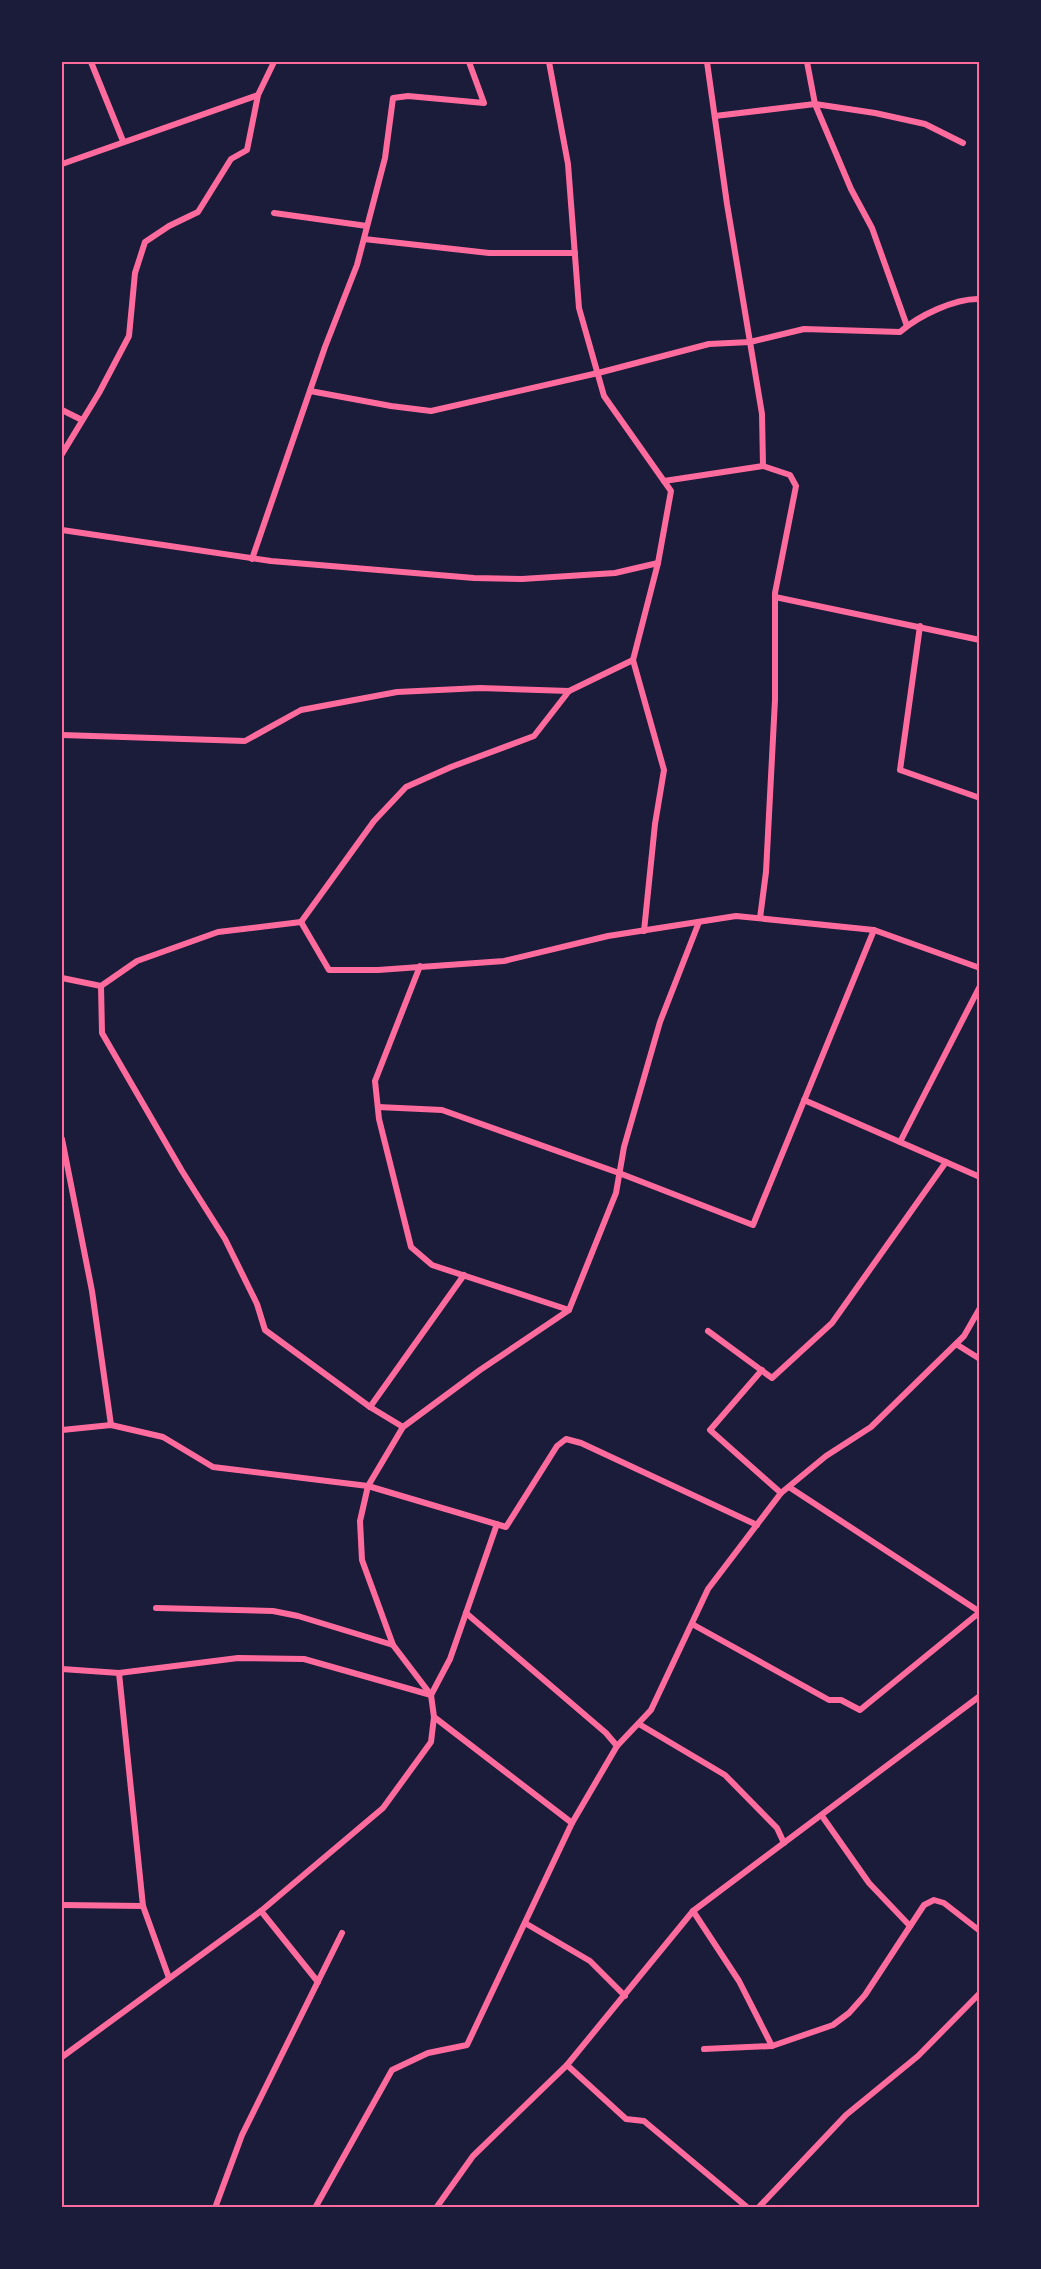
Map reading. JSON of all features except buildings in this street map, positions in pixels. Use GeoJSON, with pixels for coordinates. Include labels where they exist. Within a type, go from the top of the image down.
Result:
{"type":"FeatureCollection","features":[{"type":"Feature","properties":{"kind":"street"},"geometry":{"type":"LineString","coordinates":[[91,62],[123,141]]}},
{"type":"Feature","properties":{"kind":"street"},"geometry":{"type":"LineString","coordinates":[[62,454],[129,336],[135,273],[145,242],[169,226],[198,212],[231,159],[247,150],[258,95],[274,62]]}},
{"type":"Feature","properties":{"kind":"street"},"geometry":{"type":"LineString","coordinates":[[252,559],[310,391],[357,266],[385,158],[393,98],[408,96],[484,103],[469,62]]}},
{"type":"Feature","properties":{"kind":"street"},"geometry":{"type":"LineString","coordinates":[[549,62],[568,164],[579,308],[604,396],[671,491],[658,563],[633,660],[664,770],[655,824],[644,930]]}},
{"type":"Feature","properties":{"kind":"street"},"geometry":{"type":"LineString","coordinates":[[707,62],[727,204],[762,414],[763,466]]}},
{"type":"Feature","properties":{"kind":"street"},"geometry":{"type":"LineString","coordinates":[[807,62],[814,104],[850,189],[872,228],[907,326]]}},
{"type":"Feature","properties":{"kind":"street"},"geometry":{"type":"LineString","coordinates":[[62,164],[258,95]]}},
{"type":"Feature","properties":{"kind":"street"},"geometry":{"type":"LineString","coordinates":[[715,116],[814,104],[875,113],[925,124],[963,143]]}},
{"type":"Feature","properties":{"kind":"street"},"geometry":{"type":"LineString","coordinates":[[274,213],[368,226]]}},
{"type":"Feature","properties":{"kind":"street"},"geometry":{"type":"LineString","coordinates":[[364,239],[489,253],[575,253]]}},
{"type":"Feature","properties":{"kind":"street"},"geometry":{"type":"LineString","coordinates":[[310,391],[432,411],[598,373],[709,344],[750,342],[804,329],[900,332],[912,321],[943,308],[972,299],[980,299]]}},
{"type":"Feature","properties":{"kind":"street"},"geometry":{"type":"LineString","coordinates":[[62,410],[82,420]]}},
{"type":"Feature","properties":{"kind":"street"},"geometry":{"type":"LineString","coordinates":[[664,481],[763,466],[790,476],[796,486],[775,597],[775,700],[766,872],[760,918]]}},
{"type":"Feature","properties":{"kind":"street"},"geometry":{"type":"LineString","coordinates":[[62,530],[252,559],[474,578],[522,579],[615,573],[658,563]]}},
{"type":"Feature","properties":{"kind":"street"},"geometry":{"type":"LineString","coordinates":[[775,597],[980,640]]}},
{"type":"Feature","properties":{"kind":"street"},"geometry":{"type":"LineString","coordinates":[[920,626],[900,770],[980,798]]}},
{"type":"Feature","properties":{"kind":"street"},"geometry":{"type":"LineString","coordinates":[[62,978],[101,986],[137,961],[218,932],[301,922],[374,821],[406,787],[450,767],[534,736],[569,691],[633,660]]}},
{"type":"Feature","properties":{"kind":"street"},"geometry":{"type":"LineString","coordinates":[[62,735],[245,741],[301,710],[397,692],[480,687],[569,691]]}},
{"type":"Feature","properties":{"kind":"street"},"geometry":{"type":"LineString","coordinates":[[301,922],[329,970],[504,961],[608,936],[736,916],[874,930],[980,968]]}},
{"type":"Feature","properties":{"kind":"street"},"geometry":{"type":"LineString","coordinates":[[62,2057],[261,1911],[383,1808],[431,1742],[434,1718],[431,1695],[393,1645],[362,1560],[360,1521],[368,1486],[403,1427],[480,1370],[569,1310],[616,1193],[624,1147],[660,1022],[699,922]]}},
{"type":"Feature","properties":{"kind":"street"},"geometry":{"type":"LineString","coordinates":[[378,1107],[442,1110],[619,1173],[753,1225],[874,930]]}},
{"type":"Feature","properties":{"kind":"street"},"geometry":{"type":"LineString","coordinates":[[420,966],[375,1081],[379,1119],[411,1246],[432,1265],[569,1310]]}},
{"type":"Feature","properties":{"kind":"street"},"geometry":{"type":"LineString","coordinates":[[101,986],[102,1033],[182,1171],[225,1239],[257,1304],[265,1330],[370,1407],[403,1427]]}},
{"type":"Feature","properties":{"kind":"street"},"geometry":{"type":"LineString","coordinates":[[900,1142],[980,986]]}},
{"type":"Feature","properties":{"kind":"street"},"geometry":{"type":"LineString","coordinates":[[804,1100],[980,1177]]}},
{"type":"Feature","properties":{"kind":"street"},"geometry":{"type":"LineString","coordinates":[[62,1139],[92,1291],[111,1425]]}},
{"type":"Feature","properties":{"kind":"street"},"geometry":{"type":"LineString","coordinates":[[708,1331],[772,1378],[832,1323],[946,1162]]}},
{"type":"Feature","properties":{"kind":"street"},"geometry":{"type":"LineString","coordinates":[[370,1407],[464,1275]]}},
{"type":"Feature","properties":{"kind":"street"},"geometry":{"type":"LineString","coordinates":[[315,2208],[392,2070],[428,2053],[467,2045],[572,1823],[617,1746],[651,1710],[708,1589],[781,1493],[826,1456],[871,1427],[964,1336],[980,1308]]}},
{"type":"Feature","properties":{"kind":"street"},"geometry":{"type":"LineString","coordinates":[[956,1344],[980,1359]]}},
{"type":"Feature","properties":{"kind":"street"},"geometry":{"type":"LineString","coordinates":[[762,1370],[710,1430],[781,1493]]}},
{"type":"Feature","properties":{"kind":"street"},"geometry":{"type":"LineString","coordinates":[[62,1430],[111,1425],[163,1437],[213,1467],[368,1486],[506,1527],[557,1446],[566,1439],[581,1443],[757,1526]]}},
{"type":"Feature","properties":{"kind":"street"},"geometry":{"type":"LineString","coordinates":[[692,1624],[830,1700],[841,1700],[860,1710],[980,1612],[789,1487]]}},
{"type":"Feature","properties":{"kind":"street"},"geometry":{"type":"LineString","coordinates":[[431,1695],[450,1659],[497,1524]]}},
{"type":"Feature","properties":{"kind":"street"},"geometry":{"type":"LineString","coordinates":[[156,1608],[273,1611],[298,1616],[393,1645]]}},
{"type":"Feature","properties":{"kind":"street"},"geometry":{"type":"LineString","coordinates":[[466,1613],[606,1732],[617,1746]]}},
{"type":"Feature","properties":{"kind":"street"},"geometry":{"type":"LineString","coordinates":[[62,1669],[119,1673],[238,1658],[304,1659],[431,1695]]}},
{"type":"Feature","properties":{"kind":"street"},"geometry":{"type":"LineString","coordinates":[[119,1673],[142,1906],[169,1978]]}},
{"type":"Feature","properties":{"kind":"street"},"geometry":{"type":"LineString","coordinates":[[436,2208],[473,2156],[567,2065],[693,1911],[980,1696]]}},
{"type":"Feature","properties":{"kind":"street"},"geometry":{"type":"LineString","coordinates":[[434,1718],[572,1823]]}},
{"type":"Feature","properties":{"kind":"street"},"geometry":{"type":"LineString","coordinates":[[639,1724],[725,1775],[777,1828],[784,1843]]}},
{"type":"Feature","properties":{"kind":"street"},"geometry":{"type":"LineString","coordinates":[[822,1816],[869,1883],[910,1926]]}},
{"type":"Feature","properties":{"kind":"street"},"geometry":{"type":"LineString","coordinates":[[704,2049],[772,2046],[833,2025],[849,2013],[865,1995],[917,1912],[934,1900],[944,1903],[980,1931]]}},
{"type":"Feature","properties":{"kind":"street"},"geometry":{"type":"LineString","coordinates":[[62,1905],[142,1906]]}},
{"type":"Feature","properties":{"kind":"street"},"geometry":{"type":"LineString","coordinates":[[261,1911],[318,1982]]}},
{"type":"Feature","properties":{"kind":"street"},"geometry":{"type":"LineString","coordinates":[[693,1911],[739,1981],[772,2046]]}},
{"type":"Feature","properties":{"kind":"street"},"geometry":{"type":"LineString","coordinates":[[525,1923],[590,1961],[625,1996]]}},
{"type":"Feature","properties":{"kind":"street"},"geometry":{"type":"LineString","coordinates":[[215,2208],[242,2135],[342,1933]]}},
{"type":"Feature","properties":{"kind":"street"},"geometry":{"type":"LineString","coordinates":[[758,2208],[846,2115],[918,2056],[980,1994]]}},
{"type":"Feature","properties":{"kind":"street"},"geometry":{"type":"LineString","coordinates":[[567,2065],[626,2119],[644,2121],[748,2208]]}}]}
